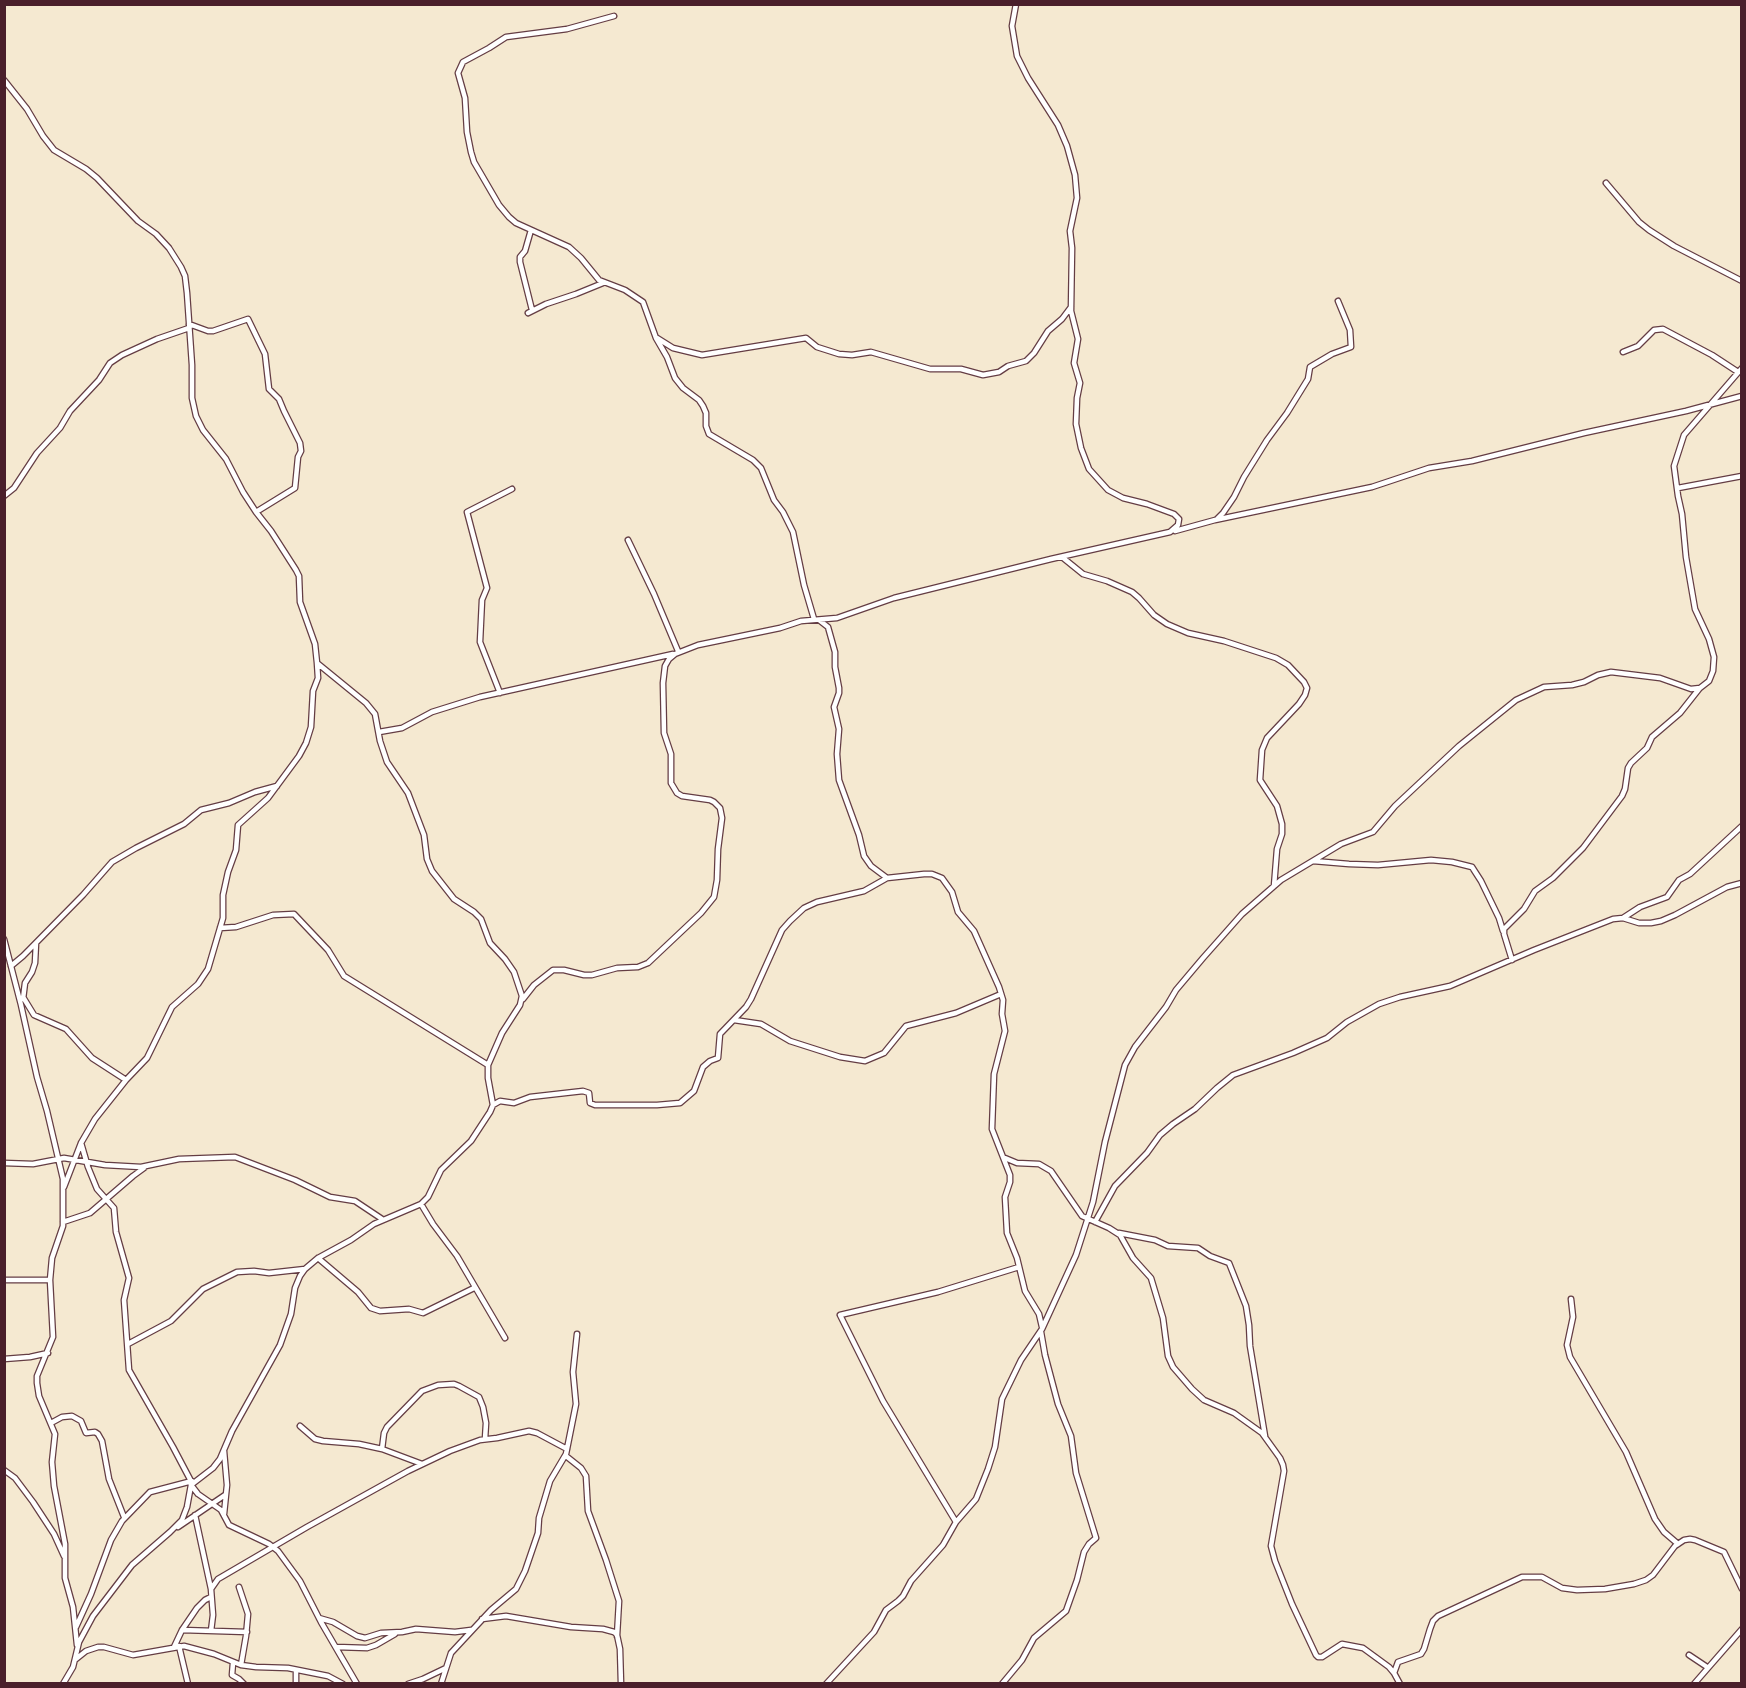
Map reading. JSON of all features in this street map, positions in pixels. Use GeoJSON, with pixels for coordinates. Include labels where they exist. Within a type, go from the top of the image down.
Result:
{"type":"FeatureCollection","features":[{"type":"Feature","properties":{"kind":"street"},"geometry":{"type":"LineString","coordinates":[[1016,4],[1012,27],[1017,56],[1058,125],[1075,175],[1077,198],[1070,231],[1071,318],[1078,339],[1074,363],[1080,387],[1077,398],[1076,429],[1085,460],[1096,477],[1115,495],[1174,514],[1179,519],[1179,524],[1171,532]]}},
{"type":"Feature","properties":{"kind":"street"},"geometry":{"type":"LineString","coordinates":[[614,16],[567,29],[506,37],[463,62],[459,69],[459,78],[465,98],[467,132],[474,162],[505,214],[516,223],[573,249],[596,278],[603,283],[625,290],[646,306],[656,338],[678,383],[704,406],[708,434],[753,460],[761,468],[774,500],[783,512],[792,532],[804,585],[815,619]]}},
{"type":"Feature","properties":{"kind":"street"},"geometry":{"type":"LineString","coordinates":[[4,80],[27,109],[54,150],[97,178],[130,213],[156,234],[182,267],[185,276],[193,376],[192,398],[196,416],[203,430],[226,459],[256,512],[271,531],[299,576],[300,602],[315,644],[318,678],[313,691],[312,718],[308,735],[299,756],[262,804],[238,825],[237,845],[223,895],[224,914],[211,962],[204,976],[172,1007],[149,1055],[95,1119],[81,1143],[64,1187]]}},
{"type":"Feature","properties":{"kind":"street"},"geometry":{"type":"LineString","coordinates":[[1606,183],[1639,222],[1649,230],[1674,246],[1742,281]]}},
{"type":"Feature","properties":{"kind":"street"},"geometry":{"type":"LineString","coordinates":[[531,230],[525,251],[520,257],[530,312],[603,283]]}},
{"type":"Feature","properties":{"kind":"street"},"geometry":{"type":"LineString","coordinates":[[1215,520],[1234,497],[1264,444],[1287,413],[1308,379],[1310,367],[1352,345],[1350,330],[1338,301]]}},
{"type":"Feature","properties":{"kind":"street"},"geometry":{"type":"LineString","coordinates":[[656,338],[673,348],[702,354],[806,338],[817,347],[839,354],[852,355],[871,352],[930,369],[961,369],[983,375],[999,372],[1034,354],[1048,331],[1062,319],[1071,307]]}},
{"type":"Feature","properties":{"kind":"street"},"geometry":{"type":"LineString","coordinates":[[4,496],[14,488],[37,453],[60,428],[70,411],[99,380],[110,363],[122,355],[189,326],[208,332],[248,319],[265,354],[269,389],[279,399],[300,443],[301,451],[298,457],[295,488],[256,512]]}},
{"type":"Feature","properties":{"kind":"street"},"geometry":{"type":"LineString","coordinates":[[1503,931],[1524,909],[1535,891],[1583,848],[1622,796],[1630,763],[1647,748],[1652,737],[1680,713],[1712,676],[1714,657],[1709,639],[1695,609],[1674,466],[1682,440],[1740,370],[1663,329],[1654,330],[1638,346],[1623,352]]}},
{"type":"Feature","properties":{"kind":"street"},"geometry":{"type":"LineString","coordinates":[[379,732],[402,729],[432,712],[480,697],[815,619],[845,616],[894,598],[1215,520],[1372,487],[1429,468],[1472,461],[1742,396]]}},
{"type":"Feature","properties":{"kind":"street"},"geometry":{"type":"LineString","coordinates":[[1678,488],[1742,476]]}},
{"type":"Feature","properties":{"kind":"street"},"geometry":{"type":"LineString","coordinates":[[500,693],[480,642],[482,600],[487,588],[466,512],[512,489]]}},
{"type":"Feature","properties":{"kind":"street"},"geometry":{"type":"LineString","coordinates":[[628,540],[652,589],[677,652]]}},
{"type":"Feature","properties":{"kind":"street"},"geometry":{"type":"LineString","coordinates":[[1062,557],[1083,574],[1107,580],[1132,592],[1154,615],[1167,624],[1188,633],[1224,641],[1276,658],[1292,668],[1304,682],[1306,690],[1303,699],[1267,738],[1262,750],[1260,780],[1277,806],[1282,831],[1277,849],[1274,887]]}},
{"type":"Feature","properties":{"kind":"street"},"geometry":{"type":"LineString","coordinates":[[815,619],[825,623],[828,627],[836,651],[834,667],[839,688],[834,707],[839,729],[838,780],[867,861],[878,873],[887,878]]}},
{"type":"Feature","properties":{"kind":"street"},"geometry":{"type":"LineString","coordinates":[[76,1627],[111,1540],[124,1517],[150,1492],[191,1483],[217,1464],[232,1431],[280,1345],[291,1314],[296,1283],[305,1269],[318,1258],[351,1240],[382,1219],[421,1204],[428,1197],[441,1170],[471,1141],[493,1105],[488,1065],[499,1040],[522,1001],[534,986],[553,970],[592,975],[617,968],[638,967],[648,963],[701,913],[714,897],[722,818],[720,808],[710,800],[682,796],[677,793],[671,783],[671,754],[664,733],[663,683],[665,666],[677,652]]}},
{"type":"Feature","properties":{"kind":"street"},"geometry":{"type":"LineString","coordinates":[[317,663],[372,709],[387,762],[408,793],[421,827],[429,866],[454,899],[481,919],[490,943],[514,972],[522,1001]]}},
{"type":"Feature","properties":{"kind":"street"},"geometry":{"type":"LineString","coordinates":[[826,1683],[874,1632],[886,1610],[903,1596],[911,1581],[943,1545],[956,1522],[972,1504],[979,1491],[995,1447],[1002,1399],[1021,1360],[1041,1331],[1076,1255],[1088,1219],[1121,1076],[1129,1056],[1184,980],[1236,920],[1289,875],[1351,840],[1373,832],[1395,806],[1459,746],[1515,700],[1536,689],[1572,685],[1611,672],[1660,678],[1691,689],[1700,688]]}},
{"type":"Feature","properties":{"kind":"street"},"geometry":{"type":"LineString","coordinates":[[9,968],[83,895],[107,866],[124,854],[175,829],[201,810],[229,804],[255,792],[277,786]]}},
{"type":"Feature","properties":{"kind":"street"},"geometry":{"type":"LineString","coordinates":[[1623,918],[1640,907],[1667,897],[1679,880],[1690,874],[1742,826]]}},
{"type":"Feature","properties":{"kind":"street"},"geometry":{"type":"LineString","coordinates":[[1313,861],[1378,865],[1431,860],[1472,867],[1481,880],[1499,918],[1512,960]]}},
{"type":"Feature","properties":{"kind":"street"},"geometry":{"type":"LineString","coordinates":[[493,1105],[500,1101],[514,1103],[530,1097],[581,1091],[589,1093],[590,1103],[595,1105],[680,1103],[694,1091],[703,1067],[718,1058],[720,1034],[746,1007],[782,930],[798,913],[825,899],[864,891],[887,878],[924,874],[942,878],[952,892],[958,912],[974,931],[996,976],[1001,994],[1005,1031],[994,1074],[992,1129],[1011,1179],[1005,1197],[1006,1225],[1026,1295],[1041,1317],[1045,1355],[1058,1404],[1071,1436],[1076,1473],[1096,1538],[1084,1552],[1066,1611],[1034,1638],[1022,1660],[1002,1683]]}},
{"type":"Feature","properties":{"kind":"street"},"geometry":{"type":"LineString","coordinates":[[1095,1222],[1114,1186],[1147,1153],[1160,1135],[1196,1109],[1233,1075],[1327,1038],[1347,1022],[1400,997],[1440,990],[1613,919],[1623,918],[1639,923],[1661,921],[1727,887],[1742,883]]}},
{"type":"Feature","properties":{"kind":"street"},"geometry":{"type":"LineString","coordinates":[[220,928],[236,927],[273,915],[294,914],[328,950],[344,976],[488,1065]]}},
{"type":"Feature","properties":{"kind":"street"},"geometry":{"type":"LineString","coordinates":[[4,939],[9,968],[21,1005],[64,1187],[63,1222],[52,1258],[49,1292],[53,1337],[37,1376],[37,1383],[39,1396],[54,1434],[52,1461],[55,1494],[63,1529],[65,1578],[76,1627],[76,1659]]}},
{"type":"Feature","properties":{"kind":"street"},"geometry":{"type":"LineString","coordinates":[[21,1005],[25,983],[35,963],[36,943]]}},
{"type":"Feature","properties":{"kind":"street"},"geometry":{"type":"LineString","coordinates":[[734,1020],[761,1024],[790,1041],[840,1058],[865,1061],[884,1053],[906,1026],[956,1013],[1001,994]]}},
{"type":"Feature","properties":{"kind":"street"},"geometry":{"type":"LineString","coordinates":[[23,998],[34,1015],[66,1029],[92,1058],[126,1080]]}},
{"type":"Feature","properties":{"kind":"street"},"geometry":{"type":"LineString","coordinates":[[81,1143],[97,1189],[113,1206],[115,1212],[116,1232],[129,1278],[124,1300],[128,1366],[132,1377],[198,1494],[219,1508],[230,1525],[274,1547],[288,1563],[357,1683]]}},
{"type":"Feature","properties":{"kind":"street"},"geometry":{"type":"LineString","coordinates":[[1002,1155],[1012,1162],[1036,1164],[1051,1171],[1078,1212],[1088,1219],[1116,1232],[1151,1239],[1168,1246],[1198,1248],[1230,1264],[1246,1306],[1250,1325],[1250,1346],[1265,1436]]}},
{"type":"Feature","properties":{"kind":"street"},"geometry":{"type":"LineString","coordinates":[[4,1163],[33,1164],[59,1159],[76,1159],[105,1165],[147,1166],[179,1159],[235,1157],[295,1180],[330,1197],[355,1201],[382,1219]]}},
{"type":"Feature","properties":{"kind":"street"},"geometry":{"type":"LineString","coordinates":[[63,1222],[90,1213],[147,1166]]}},
{"type":"Feature","properties":{"kind":"street"},"geometry":{"type":"LineString","coordinates":[[421,1204],[438,1232],[457,1256],[505,1338]]}},
{"type":"Feature","properties":{"kind":"street"},"geometry":{"type":"LineString","coordinates":[[1116,1232],[1124,1240],[1133,1258],[1151,1278],[1163,1318],[1168,1356],[1173,1367],[1208,1403],[1234,1413],[1257,1428],[1280,1458],[1283,1466],[1282,1484],[1271,1537],[1271,1549],[1292,1604],[1316,1655],[1320,1658],[1340,1645],[1351,1645],[1366,1650],[1394,1673],[1400,1683]]}},
{"type":"Feature","properties":{"kind":"street"},"geometry":{"type":"LineString","coordinates":[[318,1258],[377,1311],[409,1309],[423,1313],[474,1288]]}},
{"type":"Feature","properties":{"kind":"street"},"geometry":{"type":"LineString","coordinates":[[956,1522],[883,1401],[840,1315],[938,1292],[1019,1267]]}},
{"type":"Feature","properties":{"kind":"street"},"geometry":{"type":"LineString","coordinates":[[128,1344],[171,1321],[203,1289],[237,1272],[294,1272],[305,1269]]}},
{"type":"Feature","properties":{"kind":"street"},"geometry":{"type":"LineString","coordinates":[[4,1280],[50,1280]]}},
{"type":"Feature","properties":{"kind":"street"},"geometry":{"type":"LineString","coordinates":[[1571,1299],[1574,1317],[1567,1345],[1570,1357],[1626,1452],[1654,1519],[1678,1544]]}},
{"type":"Feature","properties":{"kind":"street"},"geometry":{"type":"LineString","coordinates":[[441,1683],[451,1653],[491,1610],[516,1589],[521,1581],[535,1544],[539,1518],[550,1481],[566,1456],[576,1404],[573,1372],[577,1334]]}},
{"type":"Feature","properties":{"kind":"street"},"geometry":{"type":"LineString","coordinates":[[4,1359],[48,1353]]}},
{"type":"Feature","properties":{"kind":"street"},"geometry":{"type":"LineString","coordinates":[[382,1449],[387,1427],[422,1391],[438,1385],[454,1384],[479,1397],[486,1423],[485,1439]]}},
{"type":"Feature","properties":{"kind":"street"},"geometry":{"type":"LineString","coordinates":[[51,1423],[62,1417],[72,1416],[78,1418],[83,1424],[86,1433],[98,1434],[102,1441],[109,1479],[124,1517]]}},
{"type":"Feature","properties":{"kind":"street"},"geometry":{"type":"LineString","coordinates":[[300,1426],[315,1439],[323,1442],[359,1443],[422,1464]]}},
{"type":"Feature","properties":{"kind":"street"},"geometry":{"type":"LineString","coordinates":[[211,1589],[218,1579],[307,1527],[450,1451],[485,1439],[529,1431],[567,1449]]}},
{"type":"Feature","properties":{"kind":"street"},"geometry":{"type":"LineString","coordinates":[[224,1450],[227,1473],[224,1514]]}},
{"type":"Feature","properties":{"kind":"street"},"geometry":{"type":"LineString","coordinates":[[566,1456],[581,1468],[586,1476],[588,1511],[619,1601],[617,1636],[620,1649],[621,1683]]}},
{"type":"Feature","properties":{"kind":"street"},"geometry":{"type":"LineString","coordinates":[[4,1470],[15,1478],[33,1502],[54,1534],[65,1559]]}},
{"type":"Feature","properties":{"kind":"street"},"geometry":{"type":"LineString","coordinates":[[170,1532],[185,1515],[191,1483]]}},
{"type":"Feature","properties":{"kind":"street"},"geometry":{"type":"LineString","coordinates":[[77,1647],[93,1616],[137,1560],[170,1532],[225,1495]]}},
{"type":"Feature","properties":{"kind":"street"},"geometry":{"type":"LineString","coordinates":[[195,1515],[211,1589],[213,1615],[211,1631]]}},
{"type":"Feature","properties":{"kind":"street"},"geometry":{"type":"LineString","coordinates":[[1394,1673],[1398,1662],[1421,1654],[1433,1621],[1438,1616],[1522,1577],[1542,1577],[1562,1588],[1577,1590],[1634,1584],[1653,1575],[1678,1544],[1684,1540],[1695,1540],[1724,1552],[1742,1589]]}},
{"type":"Feature","properties":{"kind":"street"},"geometry":{"type":"LineString","coordinates":[[239,1587],[248,1614],[241,1665]]}},
{"type":"Feature","properties":{"kind":"street"},"geometry":{"type":"LineString","coordinates":[[188,1683],[177,1647],[182,1630],[201,1603],[211,1596]]}},
{"type":"Feature","properties":{"kind":"street"},"geometry":{"type":"LineString","coordinates":[[482,1619],[506,1616],[571,1627],[603,1629],[614,1632],[617,1636]]}},
{"type":"Feature","properties":{"kind":"street"},"geometry":{"type":"LineString","coordinates":[[319,1618],[333,1622],[362,1637],[423,1629],[455,1632],[471,1630]]}},
{"type":"Feature","properties":{"kind":"street"},"geometry":{"type":"LineString","coordinates":[[1694,1683],[1742,1629]]}},
{"type":"Feature","properties":{"kind":"street"},"geometry":{"type":"LineString","coordinates":[[182,1630],[247,1632]]}},
{"type":"Feature","properties":{"kind":"street"},"geometry":{"type":"LineString","coordinates":[[336,1647],[367,1648],[398,1633]]}},
{"type":"Feature","properties":{"kind":"street"},"geometry":{"type":"LineString","coordinates":[[63,1683],[76,1659],[86,1651],[98,1647],[133,1655],[177,1647],[190,1647],[241,1665],[281,1667],[328,1676],[343,1683]]}},
{"type":"Feature","properties":{"kind":"street"},"geometry":{"type":"LineString","coordinates":[[1689,1655],[1707,1667]]}},
{"type":"Feature","properties":{"kind":"street"},"geometry":{"type":"LineString","coordinates":[[233,1663],[232,1675],[244,1683]]}},
{"type":"Feature","properties":{"kind":"street"},"geometry":{"type":"LineString","coordinates":[[408,1683],[446,1668]]}},
{"type":"Feature","properties":{"kind":"street"},"geometry":{"type":"LineString","coordinates":[[296,1670],[296,1683]]}}]}
